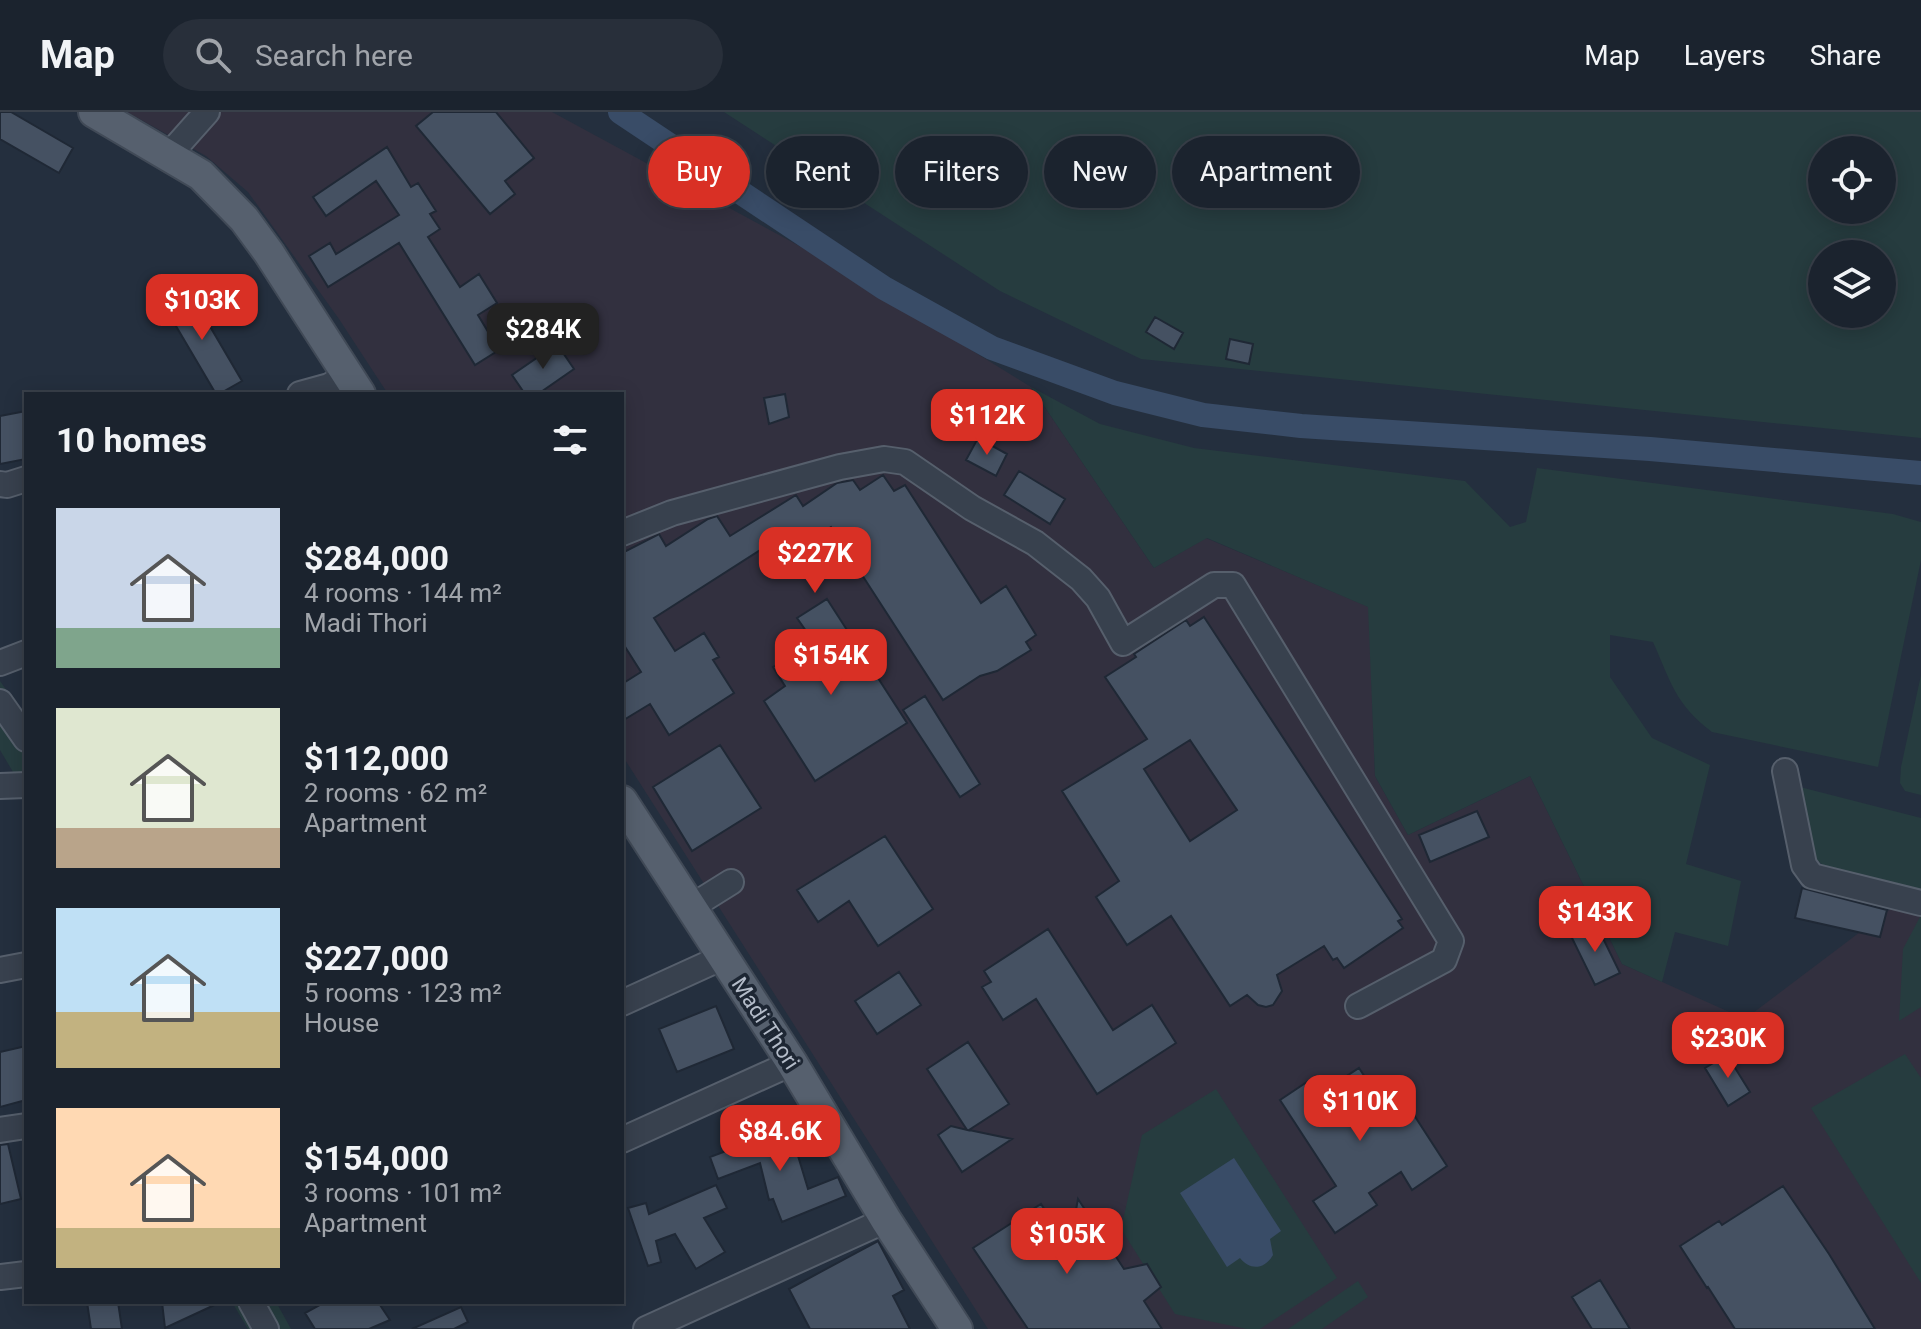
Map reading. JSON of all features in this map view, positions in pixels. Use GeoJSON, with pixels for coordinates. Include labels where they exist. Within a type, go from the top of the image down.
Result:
{"type":"FeatureCollection","features":[{"type":"Feature","properties":{"kind":"main road"},"geometry":{"type":"LineString","coordinates":[[94,112],[201,175],[244,219],[354,385]]}},
{"type":"Feature","properties":{"kind":"main road","name":"Madi Thori"},"geometry":{"type":"LineString","coordinates":[[624,804],[792,1063],[886,1220],[957,1329]]}},
{"type":"Feature","properties":{"kind":"street"},"geometry":{"type":"LineString","coordinates":[[167,157],[207,112]]}},
{"type":"Feature","properties":{"kind":"street"},"geometry":{"type":"LineString","coordinates":[[307,392],[329,386],[354,385]]}},
{"type":"Feature","properties":{"kind":"street"},"geometry":{"type":"LineString","coordinates":[[624,532],[672,513],[840,467],[884,459],[905,462],[972,508],[1035,543],[1081,579],[1098,598],[1123,643],[1214,585],[1233,585],[1451,941],[1444,960],[1358,1006]]}},
{"type":"Feature","properties":{"kind":"street"},"geometry":{"type":"LineString","coordinates":[[0,484],[24,480]]}},
{"type":"Feature","properties":{"kind":"street"},"geometry":{"type":"LineString","coordinates":[[0,663],[24,654]]}},
{"type":"Feature","properties":{"kind":"street"},"geometry":{"type":"LineString","coordinates":[[0,702],[24,736]]}},
{"type":"Feature","properties":{"kind":"street"},"geometry":{"type":"LineString","coordinates":[[1785,771],[1804,865],[1812,876],[1921,903]]}},
{"type":"Feature","properties":{"kind":"street"},"geometry":{"type":"LineString","coordinates":[[0,786],[24,785]]}},
{"type":"Feature","properties":{"kind":"street"},"geometry":{"type":"LineString","coordinates":[[691,907],[731,882]]}},
{"type":"Feature","properties":{"kind":"street"},"geometry":{"type":"LineString","coordinates":[[624,1002],[723,957]]}},
{"type":"Feature","properties":{"kind":"street"},"geometry":{"type":"LineString","coordinates":[[0,970],[24,965]]}},
{"type":"Feature","properties":{"kind":"street"},"geometry":{"type":"LineString","coordinates":[[624,1139],[792,1063]]}},
{"type":"Feature","properties":{"kind":"street"},"geometry":{"type":"LineString","coordinates":[[0,1130],[24,1126]]}},
{"type":"Feature","properties":{"kind":"street"},"geometry":{"type":"LineString","coordinates":[[646,1329],[886,1220]]}},
{"type":"Feature","properties":{"kind":"street"},"geometry":{"type":"LineString","coordinates":[[0,1277],[24,1274]]}},
{"type":"Feature","properties":{"kind":"shaded area"},"geometry":{"type":"Polygon","coordinates":[[[127,112],[552,112],[648,164],[648,208],[729,208],[827,261],[1031,387],[1154,568],[1206,538],[1369,607],[1375,776],[1408,835],[1530,776],[1622,964],[1745,1019],[1921,886],[1921,1329],[988,1329],[624,758],[624,392],[387,392],[339,319],[248,192],[206,156],[127,112]]]}},
{"type":"Feature","properties":{"kind":"green space"},"geometry":{"type":"Polygon","coordinates":[[[724,112],[1921,112],[1921,438],[1141,359],[1000,291],[872,208],[879,208],[879,136],[766,136],[766,139],[724,112]]]}},
{"type":"Feature","properties":{"kind":"green space"},"geometry":{"type":"Polygon","coordinates":[[[1031,387],[1100,424],[1194,448],[1465,481],[1510,527],[1526,522],[1537,468],[1893,514],[1921,522],[1921,560],[1878,767],[1712,732],[1682,702],[1653,642],[1610,635],[1610,677],[1652,738],[1710,765],[1686,864],[1741,881],[1728,946],[1675,932],[1662,982],[1622,964],[1530,776],[1408,835],[1375,776],[1368,607],[1207,538],[1154,568],[1031,387]]]}},
{"type":"Feature","properties":{"kind":"green space"},"geometry":{"type":"Polygon","coordinates":[[[1921,675],[1921,795],[1905,791],[1900,783],[1921,675]]]}},
{"type":"Feature","properties":{"kind":"green space"},"geometry":{"type":"Polygon","coordinates":[[[0,681],[24,715],[24,791],[0,750],[0,681]]]}},
{"type":"Feature","properties":{"kind":"green space"},"geometry":{"type":"Polygon","coordinates":[[[1800,787],[1921,818],[1921,891],[1827,869],[1814,857],[1800,787]]]}},
{"type":"Feature","properties":{"kind":"green space"},"geometry":{"type":"Polygon","coordinates":[[[1921,915],[1921,1007],[1899,1021],[1903,949],[1921,915]]]}},
{"type":"Feature","properties":{"kind":"green space"},"geometry":{"type":"Polygon","coordinates":[[[1905,1054],[1921,1078],[1921,1283],[1811,1108],[1905,1054]]]}},
{"type":"Feature","properties":{"kind":"green space"},"geometry":{"type":"Polygon","coordinates":[[[1216,1089],[1337,1278],[1260,1329],[1175,1314],[1121,1229],[1142,1135],[1216,1089]]]}},
{"type":"Feature","properties":{"kind":"green space"},"geometry":{"type":"Polygon","coordinates":[[[1358,1281],[1368,1297],[1322,1329],[1288,1329],[1358,1281]]]}},
{"type":"Feature","properties":{"kind":"green space"},"geometry":{"type":"Polygon","coordinates":[[[233,1304],[277,1304],[291,1329],[248,1329],[233,1304]]]}},
{"type":"Feature","properties":{"kind":"water"},"geometry":{"type":"Polygon","coordinates":[[[1234,1158],[1281,1231],[1270,1239],[1273,1255],[1262,1266],[1248,1265],[1240,1258],[1227,1267],[1180,1193],[1234,1158]]]}},
{"type":"Feature","properties":{"kind":"building"},"geometry":{"type":"Polygon","coordinates":[[[0,112],[11,112],[73,148],[59,173],[0,139],[0,112]]]}},
{"type":"Feature","properties":{"kind":"building"},"geometry":{"type":"Polygon","coordinates":[[[433,112],[496,112],[534,158],[505,181],[515,194],[490,214],[416,126],[433,112]]]}},
{"type":"Feature","properties":{"kind":"building"},"geometry":{"type":"Polygon","coordinates":[[[387,147],[411,187],[418,183],[436,211],[430,214],[440,229],[428,237],[460,287],[479,274],[497,303],[478,315],[499,350],[475,365],[399,243],[328,287],[309,256],[330,243],[336,254],[399,215],[376,181],[326,216],[313,197],[387,147]]]}},
{"type":"Feature","properties":{"kind":"building"},"geometry":{"type":"Polygon","coordinates":[[[188,289],[242,381],[223,392],[215,392],[163,304],[188,289]]]}},
{"type":"Feature","properties":{"kind":"building"},"geometry":{"type":"Polygon","coordinates":[[[1155,317],[1183,333],[1174,349],[1146,332],[1155,317]]]}},
{"type":"Feature","properties":{"kind":"building"},"geometry":{"type":"Polygon","coordinates":[[[1230,339],[1253,344],[1249,364],[1226,359],[1230,339]]]}},
{"type":"Feature","properties":{"kind":"building"},"geometry":{"type":"Polygon","coordinates":[[[557,344],[574,369],[541,392],[524,392],[512,375],[557,344]]]}},
{"type":"Feature","properties":{"kind":"building"},"geometry":{"type":"Polygon","coordinates":[[[785,394],[789,417],[769,424],[764,398],[785,394]]]}},
{"type":"Feature","properties":{"kind":"building"},"geometry":{"type":"Polygon","coordinates":[[[24,411],[24,459],[0,464],[0,416],[24,411]]]}},
{"type":"Feature","properties":{"kind":"building"},"geometry":{"type":"Polygon","coordinates":[[[978,438],[1007,454],[996,476],[966,460],[978,438]]]}},
{"type":"Feature","properties":{"kind":"building"},"geometry":{"type":"Polygon","coordinates":[[[1019,471],[1065,499],[1050,524],[1004,495],[1019,471]]]}},
{"type":"Feature","properties":{"kind":"building"},"geometry":{"type":"Polygon","coordinates":[[[883,475],[894,491],[905,485],[981,603],[1006,586],[1036,635],[1026,642],[1031,650],[997,671],[980,676],[943,700],[831,527],[771,564],[762,549],[654,618],[675,651],[704,633],[719,657],[713,660],[734,693],[669,735],[650,704],[624,720],[624,683],[641,672],[624,645],[624,552],[659,534],[666,546],[717,516],[730,536],[796,495],[803,506],[837,483],[853,480],[860,490],[883,475]]]}},
{"type":"Feature","properties":{"kind":"building"},"geometry":{"type":"Polygon","coordinates":[[[827,599],[907,723],[815,781],[764,701],[785,686],[773,667],[813,641],[797,618],[827,599]]]}},
{"type":"Feature","properties":{"kind":"building"},"geometry":{"type":"Polygon","coordinates":[[[1204,617],[1402,919],[1398,921],[1403,928],[1344,968],[1337,958],[1333,960],[1324,946],[1277,975],[1282,991],[1273,1005],[1266,1007],[1258,1005],[1247,995],[1230,1006],[1171,916],[1127,945],[1096,897],[1119,881],[1062,791],[1147,739],[1105,677],[1186,620],[1190,626],[1204,617]],[[1190,740],[1144,769],[1190,841],[1237,810],[1190,740]]]}},
{"type":"Feature","properties":{"kind":"building"},"geometry":{"type":"Polygon","coordinates":[[[925,696],[980,784],[960,797],[903,710],[925,696]]]}},
{"type":"Feature","properties":{"kind":"building"},"geometry":{"type":"Polygon","coordinates":[[[720,745],[761,808],[692,851],[653,787],[720,745]]]}},
{"type":"Feature","properties":{"kind":"building"},"geometry":{"type":"Polygon","coordinates":[[[1477,811],[1489,837],[1430,862],[1419,835],[1477,811]]]}},
{"type":"Feature","properties":{"kind":"building"},"geometry":{"type":"Polygon","coordinates":[[[885,836],[933,909],[878,946],[849,901],[818,922],[797,890],[885,836]]]}},
{"type":"Feature","properties":{"kind":"building"},"geometry":{"type":"Polygon","coordinates":[[[1802,888],[1887,910],[1880,937],[1795,918],[1802,888]]]}},
{"type":"Feature","properties":{"kind":"building"},"geometry":{"type":"Polygon","coordinates":[[[1595,922],[1620,973],[1595,985],[1570,934],[1595,922]]]}},
{"type":"Feature","properties":{"kind":"building"},"geometry":{"type":"Polygon","coordinates":[[[1048,929],[1113,1030],[1152,1005],[1176,1043],[1097,1094],[1036,999],[1003,1020],[982,987],[991,982],[984,971],[1048,929]]]}},
{"type":"Feature","properties":{"kind":"building"},"geometry":{"type":"Polygon","coordinates":[[[899,972],[921,1005],[877,1034],[855,1001],[899,972]]]}},
{"type":"Feature","properties":{"kind":"building"},"geometry":{"type":"Polygon","coordinates":[[[716,1006],[734,1049],[677,1072],[659,1029],[716,1006]]]}},
{"type":"Feature","properties":{"kind":"building"},"geometry":{"type":"Polygon","coordinates":[[[968,1042],[1009,1104],[969,1130],[1012,1139],[962,1172],[938,1135],[951,1126],[967,1130],[927,1069],[968,1042]]]}},
{"type":"Feature","properties":{"kind":"building"},"geometry":{"type":"Polygon","coordinates":[[[24,1046],[24,1101],[0,1107],[0,1052],[24,1046]]]}},
{"type":"Feature","properties":{"kind":"building"},"geometry":{"type":"Polygon","coordinates":[[[1727,1055],[1750,1092],[1728,1106],[1705,1068],[1727,1055]]]}},
{"type":"Feature","properties":{"kind":"building"},"geometry":{"type":"Polygon","coordinates":[[[1359,1068],[1384,1106],[1401,1095],[1447,1166],[1412,1190],[1401,1172],[1369,1193],[1377,1205],[1335,1233],[1313,1201],[1336,1186],[1280,1100],[1316,1076],[1325,1090],[1359,1068]]]}},
{"type":"Feature","properties":{"kind":"building"},"geometry":{"type":"Polygon","coordinates":[[[792,1126],[801,1147],[796,1149],[808,1189],[838,1177],[846,1196],[782,1222],[773,1199],[769,1200],[760,1163],[718,1179],[710,1157],[792,1126]]]}},
{"type":"Feature","properties":{"kind":"building"},"geometry":{"type":"Polygon","coordinates":[[[8,1144],[21,1199],[0,1204],[0,1145],[8,1144]]]}},
{"type":"Feature","properties":{"kind":"building"},"geometry":{"type":"Polygon","coordinates":[[[716,1185],[727,1208],[704,1218],[725,1252],[696,1269],[675,1234],[656,1241],[661,1262],[648,1266],[628,1208],[646,1203],[649,1214],[716,1185]]]}},
{"type":"Feature","properties":{"kind":"building"},"geometry":{"type":"Polygon","coordinates":[[[1783,1186],[1875,1329],[1735,1329],[1680,1246],[1719,1221],[1722,1225],[1783,1186]]]}},
{"type":"Feature","properties":{"kind":"building"},"geometry":{"type":"Polygon","coordinates":[[[1078,1199],[1124,1269],[1147,1264],[1161,1287],[1144,1301],[1162,1329],[1028,1329],[973,1248],[1041,1204],[1069,1248],[1078,1199]]]}},
{"type":"Feature","properties":{"kind":"building"},"geometry":{"type":"Polygon","coordinates":[[[878,1241],[904,1290],[893,1296],[910,1329],[810,1329],[789,1289],[878,1241]]]}},
{"type":"Feature","properties":{"kind":"building"},"geometry":{"type":"Polygon","coordinates":[[[1600,1280],[1630,1329],[1592,1329],[1572,1297],[1600,1280]]]}},
{"type":"Feature","properties":{"kind":"building"},"geometry":{"type":"Polygon","coordinates":[[[87,1304],[118,1304],[122,1329],[91,1329],[87,1304]]]}},
{"type":"Feature","properties":{"kind":"building"},"geometry":{"type":"Polygon","coordinates":[[[162,1304],[217,1304],[165,1328],[162,1304]]]}},
{"type":"Feature","properties":{"kind":"building"},"geometry":{"type":"Polygon","coordinates":[[[321,1304],[379,1304],[390,1320],[369,1329],[315,1329],[305,1313],[321,1304]]]}},
{"type":"Feature","properties":{"kind":"building"},"geometry":{"type":"Polygon","coordinates":[[[461,1307],[468,1322],[454,1329],[412,1329],[461,1307]]]}},
{"type":"Feature","properties":{"kind":"waterway"},"geometry":{"type":"LineString","coordinates":[[620,112],[884,288],[992,348],[1115,393],[1203,415],[1301,426],[1650,449],[1921,473]]}}]}
